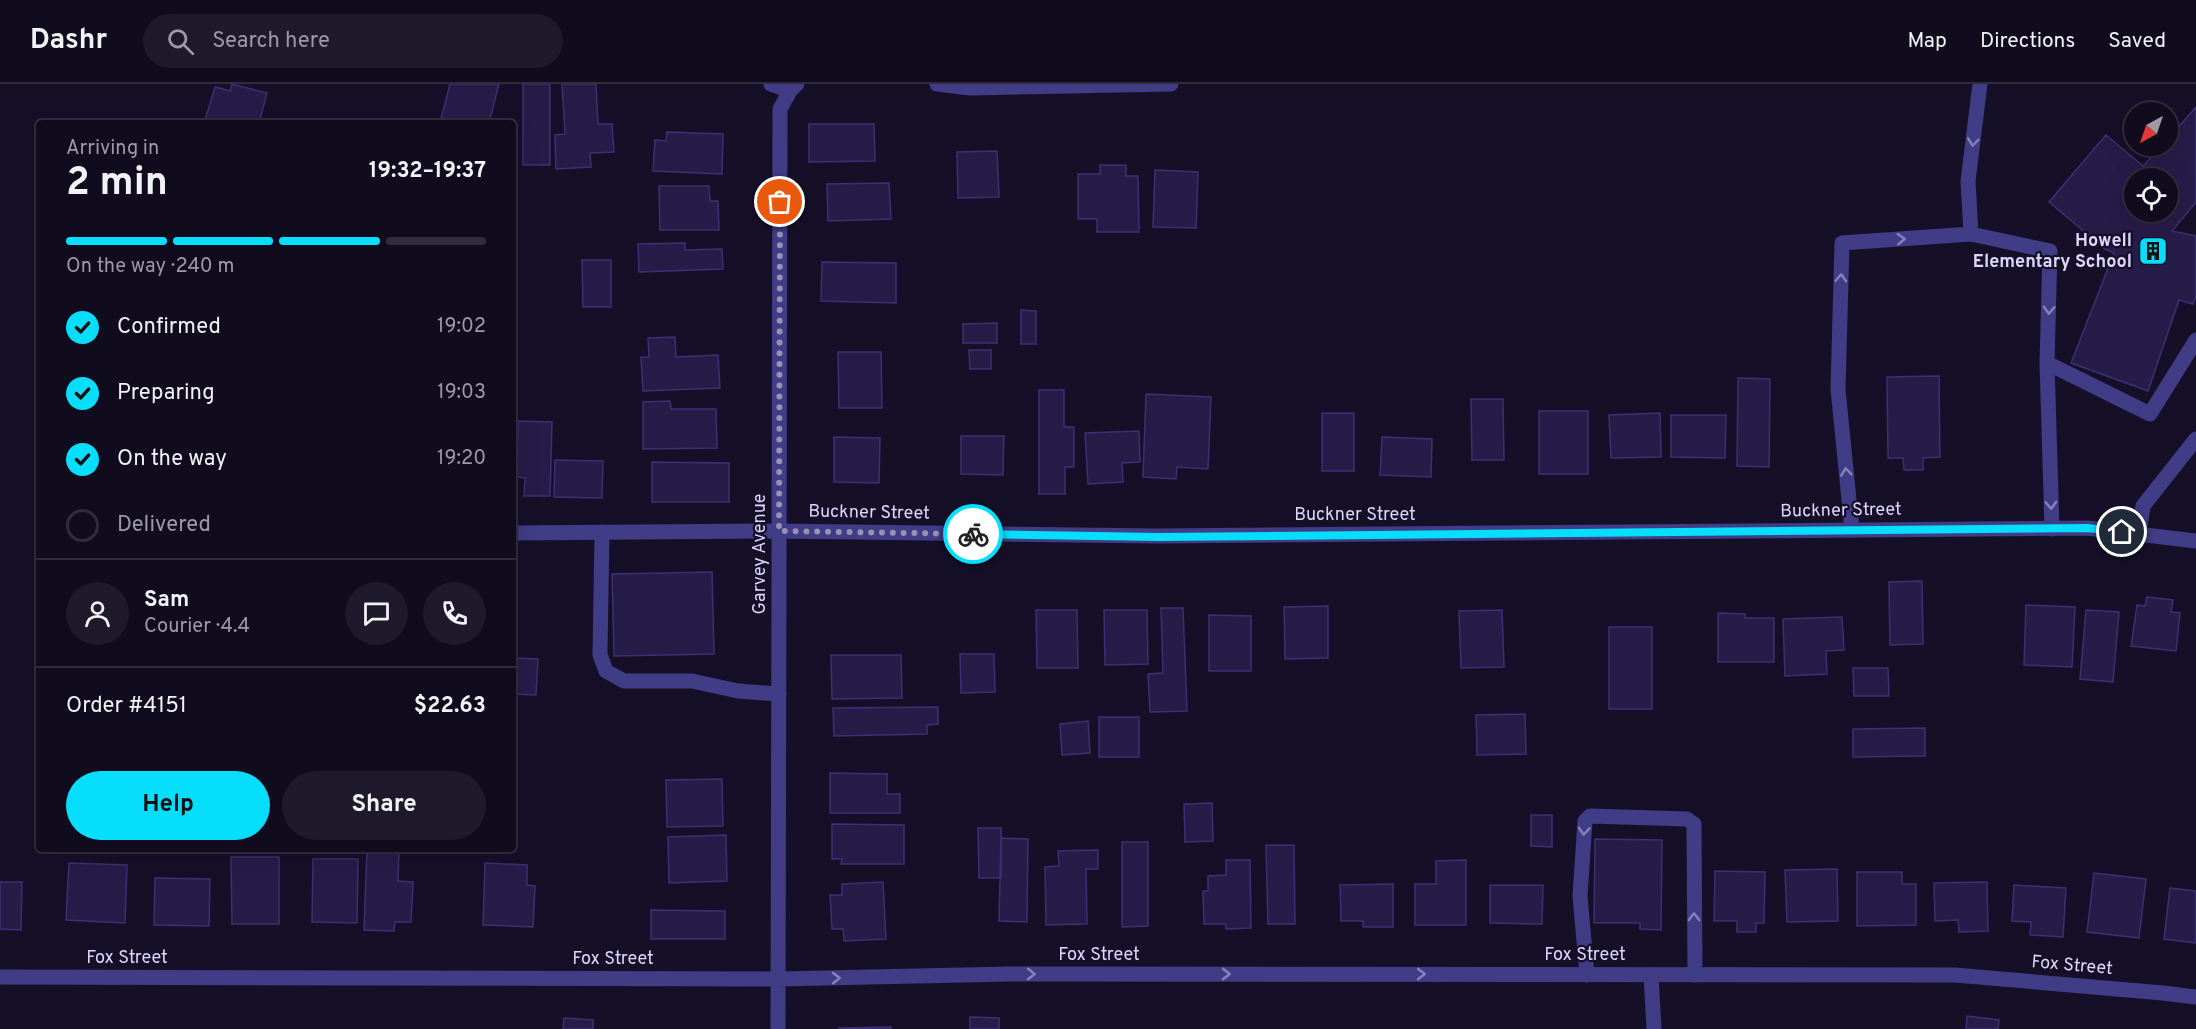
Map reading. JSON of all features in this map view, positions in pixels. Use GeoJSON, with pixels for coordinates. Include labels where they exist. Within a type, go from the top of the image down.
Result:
{"type":"FeatureCollection","features":[{"type":"Feature","properties":{"kind":"street"},"geometry":{"type":"LineString","coordinates":[[771,84],[793,88]]}},
{"type":"Feature","properties":{"kind":"street"},"geometry":{"type":"LineString","coordinates":[[937,84],[970,88],[1171,84]]}},
{"type":"Feature","properties":{"kind":"street"},"geometry":{"type":"LineString","coordinates":[[1971,234],[1968,181],[1980,84]]}},
{"type":"Feature","properties":{"kind":"street","name":"Garvey Avenue"},"geometry":{"type":"LineString","coordinates":[[778,1029],[780,109],[793,88]]}},
{"type":"Feature","properties":{"kind":"street"},"geometry":{"type":"LineString","coordinates":[[1852,530],[1838,389],[1842,243],[1971,234],[2050,251],[2047,363],[2052,529]]}},
{"type":"Feature","properties":{"kind":"street"},"geometry":{"type":"LineString","coordinates":[[2047,363],[2150,414],[2196,340]]}},
{"type":"Feature","properties":{"kind":"street"},"geometry":{"type":"LineString","coordinates":[[2139,533],[2143,506],[2196,439]]}},
{"type":"Feature","properties":{"kind":"street","name":"Buckner Street"},"geometry":{"type":"LineString","coordinates":[[516,534],[779,531],[1158,537],[2087,528],[2196,542]]}},
{"type":"Feature","properties":{"kind":"street"},"geometry":{"type":"LineString","coordinates":[[602,532],[600,655],[606,671],[624,681],[692,681],[738,691],[779,694]]}},
{"type":"Feature","properties":{"kind":"street"},"geometry":{"type":"LineString","coordinates":[[1587,975],[1580,896],[1585,821],[1590,816],[1687,819],[1694,824],[1695,975]]}},
{"type":"Feature","properties":{"kind":"street","name":"Fox Street"},"geometry":{"type":"LineString","coordinates":[[0,977],[778,979],[1009,974],[1955,975],[2163,993],[2196,998]]}},
{"type":"Feature","properties":{"kind":"street"},"geometry":{"type":"LineString","coordinates":[[1651,975],[1654,1029]]}},
{"type":"Feature","properties":{"kind":"building"},"geometry":{"type":"Polygon","coordinates":[[[232,84],[267,93],[260,120],[205,120],[215,87],[230,91],[232,84]]]}},
{"type":"Feature","properties":{"kind":"building"},"geometry":{"type":"Polygon","coordinates":[[[450,84],[499,84],[490,120],[441,120],[450,84]]]}},
{"type":"Feature","properties":{"kind":"building"},"geometry":{"type":"Polygon","coordinates":[[[523,84],[550,84],[550,165],[523,165],[523,84]]]}},
{"type":"Feature","properties":{"kind":"building"},"geometry":{"type":"Polygon","coordinates":[[[562,84],[596,84],[598,124],[612,124],[614,152],[590,153],[591,167],[556,169],[555,135],[565,134],[562,84]]]}},
{"type":"Feature","properties":{"kind":"building","name":"Howell Elementary School"},"geometry":{"type":"Polygon","coordinates":[[[2196,107],[2196,202],[2172,231],[2196,236],[2196,296],[2193,304],[2179,300],[2148,391],[2071,363],[2114,253],[2105,249],[2049,202],[2106,135],[2124,150],[2124,156],[2131,156],[2143,166],[2152,156],[2178,156],[2178,128],[2196,107]]]}},
{"type":"Feature","properties":{"kind":"building"},"geometry":{"type":"Polygon","coordinates":[[[809,124],[874,124],[875,161],[809,162],[809,124]]]}},
{"type":"Feature","properties":{"kind":"building"},"geometry":{"type":"Polygon","coordinates":[[[667,132],[723,134],[722,174],[653,171],[655,140],[666,141],[667,132]]]}},
{"type":"Feature","properties":{"kind":"building"},"geometry":{"type":"Polygon","coordinates":[[[997,151],[999,197],[958,198],[957,152],[997,151]]]}},
{"type":"Feature","properties":{"kind":"building"},"geometry":{"type":"Polygon","coordinates":[[[1100,165],[1126,165],[1126,176],[1138,176],[1139,232],[1097,232],[1097,219],[1078,219],[1078,174],[1100,174],[1100,165]]]}},
{"type":"Feature","properties":{"kind":"building"},"geometry":{"type":"Polygon","coordinates":[[[1155,170],[1198,172],[1196,228],[1153,227],[1155,170]]]}},
{"type":"Feature","properties":{"kind":"building"},"geometry":{"type":"Polygon","coordinates":[[[889,183],[891,219],[828,221],[827,184],[889,183]]]}},
{"type":"Feature","properties":{"kind":"building"},"geometry":{"type":"Polygon","coordinates":[[[659,186],[709,186],[710,201],[718,201],[719,230],[660,230],[659,186]]]}},
{"type":"Feature","properties":{"kind":"building"},"geometry":{"type":"Polygon","coordinates":[[[685,243],[685,250],[722,249],[723,269],[639,272],[638,244],[685,243]]]}},
{"type":"Feature","properties":{"kind":"building"},"geometry":{"type":"Polygon","coordinates":[[[582,260],[611,260],[611,307],[583,307],[582,260]]]}},
{"type":"Feature","properties":{"kind":"building"},"geometry":{"type":"Polygon","coordinates":[[[822,262],[896,263],[896,303],[821,301],[822,262]]]}},
{"type":"Feature","properties":{"kind":"building"},"geometry":{"type":"Polygon","coordinates":[[[1021,310],[1036,311],[1036,344],[1021,344],[1021,310]]]}},
{"type":"Feature","properties":{"kind":"building"},"geometry":{"type":"Polygon","coordinates":[[[997,323],[997,343],[963,343],[963,324],[997,323]]]}},
{"type":"Feature","properties":{"kind":"building"},"geometry":{"type":"Polygon","coordinates":[[[675,337],[676,357],[718,355],[720,388],[643,391],[641,357],[649,357],[648,338],[675,337]]]}},
{"type":"Feature","properties":{"kind":"building"},"geometry":{"type":"Polygon","coordinates":[[[969,350],[991,350],[991,369],[970,369],[969,350]]]}},
{"type":"Feature","properties":{"kind":"building"},"geometry":{"type":"Polygon","coordinates":[[[838,352],[881,352],[882,408],[839,408],[838,352]]]}},
{"type":"Feature","properties":{"kind":"building"},"geometry":{"type":"Polygon","coordinates":[[[1939,376],[1940,457],[1923,458],[1923,470],[1904,470],[1903,458],[1888,458],[1887,377],[1939,376]]]}},
{"type":"Feature","properties":{"kind":"building"},"geometry":{"type":"Polygon","coordinates":[[[1738,378],[1770,379],[1769,467],[1737,466],[1738,378]]]}},
{"type":"Feature","properties":{"kind":"building"},"geometry":{"type":"Polygon","coordinates":[[[1039,390],[1064,390],[1064,427],[1074,427],[1074,467],[1065,467],[1065,494],[1039,494],[1039,390]]]}},
{"type":"Feature","properties":{"kind":"building"},"geometry":{"type":"Polygon","coordinates":[[[1146,394],[1211,397],[1208,469],[1177,467],[1176,479],[1143,477],[1146,394]]]}},
{"type":"Feature","properties":{"kind":"building"},"geometry":{"type":"Polygon","coordinates":[[[1471,399],[1503,399],[1504,460],[1472,460],[1471,399]]]}},
{"type":"Feature","properties":{"kind":"building"},"geometry":{"type":"Polygon","coordinates":[[[670,401],[671,409],[716,409],[717,448],[643,449],[643,402],[670,401]]]}},
{"type":"Feature","properties":{"kind":"building"},"geometry":{"type":"Polygon","coordinates":[[[1539,411],[1588,411],[1588,474],[1539,474],[1539,411]]]}},
{"type":"Feature","properties":{"kind":"building"},"geometry":{"type":"Polygon","coordinates":[[[1322,413],[1354,413],[1354,471],[1322,471],[1322,413]]]}},
{"type":"Feature","properties":{"kind":"building"},"geometry":{"type":"Polygon","coordinates":[[[1660,413],[1661,457],[1611,458],[1609,415],[1660,413]]]}},
{"type":"Feature","properties":{"kind":"building"},"geometry":{"type":"Polygon","coordinates":[[[1671,415],[1726,415],[1725,458],[1671,457],[1671,415]]]}},
{"type":"Feature","properties":{"kind":"building"},"geometry":{"type":"Polygon","coordinates":[[[518,421],[552,422],[550,496],[524,496],[525,478],[517,477],[518,421]]]}},
{"type":"Feature","properties":{"kind":"building"},"geometry":{"type":"Polygon","coordinates":[[[1139,431],[1140,462],[1122,463],[1123,482],[1088,484],[1085,433],[1139,431]]]}},
{"type":"Feature","properties":{"kind":"building"},"geometry":{"type":"Polygon","coordinates":[[[961,436],[1004,436],[1003,475],[961,474],[961,436]]]}},
{"type":"Feature","properties":{"kind":"building"},"geometry":{"type":"Polygon","coordinates":[[[834,437],[880,438],[879,483],[834,482],[834,437]]]}},
{"type":"Feature","properties":{"kind":"building"},"geometry":{"type":"Polygon","coordinates":[[[1382,437],[1432,439],[1431,477],[1380,475],[1382,437]]]}},
{"type":"Feature","properties":{"kind":"building"},"geometry":{"type":"Polygon","coordinates":[[[555,460],[603,461],[602,498],[554,497],[555,460]]]}},
{"type":"Feature","properties":{"kind":"building"},"geometry":{"type":"Polygon","coordinates":[[[652,462],[729,463],[729,502],[652,502],[652,462]]]}},
{"type":"Feature","properties":{"kind":"building"},"geometry":{"type":"Polygon","coordinates":[[[712,572],[714,654],[614,656],[612,574],[712,572]]]}},
{"type":"Feature","properties":{"kind":"building"},"geometry":{"type":"Polygon","coordinates":[[[1922,581],[1923,644],[1890,645],[1889,582],[1922,581]]]}},
{"type":"Feature","properties":{"kind":"building"},"geometry":{"type":"Polygon","coordinates":[[[2147,597],[2173,600],[2171,612],[2180,613],[2176,651],[2131,646],[2137,605],[2145,606],[2147,597]]]}},
{"type":"Feature","properties":{"kind":"building"},"geometry":{"type":"Polygon","coordinates":[[[2026,605],[2075,607],[2072,667],[2024,665],[2026,605]]]}},
{"type":"Feature","properties":{"kind":"building"},"geometry":{"type":"Polygon","coordinates":[[[1328,606],[1328,658],[1285,659],[1284,607],[1328,606]]]}},
{"type":"Feature","properties":{"kind":"building"},"geometry":{"type":"Polygon","coordinates":[[[1161,608],[1183,608],[1187,711],[1150,712],[1148,674],[1163,673],[1161,608]]]}},
{"type":"Feature","properties":{"kind":"building"},"geometry":{"type":"Polygon","coordinates":[[[1036,610],[1077,610],[1078,668],[1037,668],[1036,610]]]}},
{"type":"Feature","properties":{"kind":"building"},"geometry":{"type":"Polygon","coordinates":[[[1104,610],[1147,610],[1148,664],[1105,665],[1104,610]]]}},
{"type":"Feature","properties":{"kind":"building"},"geometry":{"type":"Polygon","coordinates":[[[1502,610],[1504,667],[1461,668],[1459,611],[1502,610]]]}},
{"type":"Feature","properties":{"kind":"building"},"geometry":{"type":"Polygon","coordinates":[[[2086,610],[2119,612],[2113,682],[2080,679],[2086,610]]]}},
{"type":"Feature","properties":{"kind":"building"},"geometry":{"type":"Polygon","coordinates":[[[1718,613],[1745,614],[1745,618],[1774,618],[1774,662],[1718,662],[1718,613]]]}},
{"type":"Feature","properties":{"kind":"building"},"geometry":{"type":"Polygon","coordinates":[[[1209,615],[1251,616],[1251,671],[1209,671],[1209,615]]]}},
{"type":"Feature","properties":{"kind":"building"},"geometry":{"type":"Polygon","coordinates":[[[1842,617],[1844,650],[1826,651],[1827,674],[1785,676],[1783,619],[1842,617]]]}},
{"type":"Feature","properties":{"kind":"building"},"geometry":{"type":"Polygon","coordinates":[[[1609,627],[1652,627],[1652,709],[1609,709],[1609,627]]]}},
{"type":"Feature","properties":{"kind":"building"},"geometry":{"type":"Polygon","coordinates":[[[960,654],[994,654],[995,692],[961,693],[960,654]]]}},
{"type":"Feature","properties":{"kind":"building"},"geometry":{"type":"Polygon","coordinates":[[[831,655],[901,655],[902,698],[832,699],[831,655]]]}},
{"type":"Feature","properties":{"kind":"building"},"geometry":{"type":"Polygon","coordinates":[[[516,658],[538,659],[536,695],[516,694],[516,658]]]}},
{"type":"Feature","properties":{"kind":"building"},"geometry":{"type":"Polygon","coordinates":[[[1853,668],[1888,668],[1889,696],[1854,696],[1853,668]]]}},
{"type":"Feature","properties":{"kind":"building"},"geometry":{"type":"Polygon","coordinates":[[[938,707],[938,724],[927,725],[927,734],[834,736],[833,708],[938,707]]]}},
{"type":"Feature","properties":{"kind":"building"},"geometry":{"type":"Polygon","coordinates":[[[1525,714],[1526,754],[1477,755],[1476,715],[1525,714]]]}},
{"type":"Feature","properties":{"kind":"building"},"geometry":{"type":"Polygon","coordinates":[[[1099,717],[1139,717],[1139,757],[1099,757],[1099,717]]]}},
{"type":"Feature","properties":{"kind":"building"},"geometry":{"type":"Polygon","coordinates":[[[1088,721],[1090,753],[1062,755],[1060,724],[1088,721]]]}},
{"type":"Feature","properties":{"kind":"building"},"geometry":{"type":"Polygon","coordinates":[[[1925,728],[1925,756],[1853,757],[1853,729],[1925,728]]]}},
{"type":"Feature","properties":{"kind":"building"},"geometry":{"type":"Polygon","coordinates":[[[830,773],[887,774],[887,794],[900,794],[900,813],[830,813],[830,773]]]}},
{"type":"Feature","properties":{"kind":"building"},"geometry":{"type":"Polygon","coordinates":[[[722,779],[723,826],[667,827],[666,780],[722,779]]]}},
{"type":"Feature","properties":{"kind":"building"},"geometry":{"type":"Polygon","coordinates":[[[1212,803],[1213,841],[1185,842],[1184,804],[1212,803]]]}},
{"type":"Feature","properties":{"kind":"building"},"geometry":{"type":"Polygon","coordinates":[[[1531,815],[1552,815],[1552,847],[1531,846],[1531,815]]]}},
{"type":"Feature","properties":{"kind":"building"},"geometry":{"type":"Polygon","coordinates":[[[832,824],[904,825],[904,864],[841,864],[842,859],[832,859],[832,824]]]}},
{"type":"Feature","properties":{"kind":"building"},"geometry":{"type":"Polygon","coordinates":[[[978,828],[1001,828],[1001,878],[979,878],[978,828]]]}},
{"type":"Feature","properties":{"kind":"building"},"geometry":{"type":"Polygon","coordinates":[[[726,835],[727,881],[669,883],[668,837],[726,835]]]}},
{"type":"Feature","properties":{"kind":"building"},"geometry":{"type":"Polygon","coordinates":[[[1001,838],[1028,839],[1027,922],[999,921],[1001,838]]]}},
{"type":"Feature","properties":{"kind":"building"},"geometry":{"type":"Polygon","coordinates":[[[1595,839],[1662,840],[1661,930],[1640,929],[1640,923],[1594,923],[1595,839]]]}},
{"type":"Feature","properties":{"kind":"building"},"geometry":{"type":"Polygon","coordinates":[[[1122,842],[1148,842],[1148,926],[1122,927],[1122,842]]]}},
{"type":"Feature","properties":{"kind":"building"},"geometry":{"type":"Polygon","coordinates":[[[1266,845],[1294,845],[1295,924],[1268,924],[1266,845]]]}},
{"type":"Feature","properties":{"kind":"building"},"geometry":{"type":"Polygon","coordinates":[[[1098,850],[1098,869],[1086,869],[1087,924],[1046,925],[1045,867],[1059,866],[1058,851],[1098,850]]]}},
{"type":"Feature","properties":{"kind":"building"},"geometry":{"type":"Polygon","coordinates":[[[367,852],[399,852],[398,881],[413,882],[411,922],[395,922],[394,931],[364,930],[367,852]]]}},
{"type":"Feature","properties":{"kind":"building"},"geometry":{"type":"Polygon","coordinates":[[[231,857],[279,857],[279,924],[232,924],[231,857]]]}},
{"type":"Feature","properties":{"kind":"building"},"geometry":{"type":"Polygon","coordinates":[[[313,859],[358,859],[357,923],[312,922],[313,859]]]}},
{"type":"Feature","properties":{"kind":"building"},"geometry":{"type":"Polygon","coordinates":[[[1226,860],[1250,860],[1251,928],[1226,929],[1226,924],[1204,924],[1203,891],[1208,891],[1208,876],[1226,875],[1226,860]]]}},
{"type":"Feature","properties":{"kind":"building"},"geometry":{"type":"Polygon","coordinates":[[[1466,860],[1466,925],[1415,925],[1415,884],[1436,884],[1436,861],[1466,860]]]}},
{"type":"Feature","properties":{"kind":"building"},"geometry":{"type":"Polygon","coordinates":[[[69,863],[127,865],[125,923],[66,920],[69,863]]]}},
{"type":"Feature","properties":{"kind":"building"},"geometry":{"type":"Polygon","coordinates":[[[485,863],[527,865],[527,885],[535,886],[533,927],[483,925],[485,863]]]}},
{"type":"Feature","properties":{"kind":"building"},"geometry":{"type":"Polygon","coordinates":[[[1837,869],[1838,921],[1787,922],[1785,870],[1837,869]]]}},
{"type":"Feature","properties":{"kind":"building"},"geometry":{"type":"Polygon","coordinates":[[[1715,871],[1765,872],[1764,923],[1756,923],[1756,932],[1737,932],[1737,921],[1714,921],[1715,871]]]}},
{"type":"Feature","properties":{"kind":"building"},"geometry":{"type":"Polygon","coordinates":[[[1857,872],[1902,872],[1902,884],[1916,884],[1916,925],[1857,926],[1857,872]]]}},
{"type":"Feature","properties":{"kind":"building"},"geometry":{"type":"Polygon","coordinates":[[[2094,873],[2146,879],[2139,938],[2087,932],[2094,873]]]}},
{"type":"Feature","properties":{"kind":"building"},"geometry":{"type":"Polygon","coordinates":[[[155,878],[210,879],[209,926],[154,925],[155,878]]]}},
{"type":"Feature","properties":{"kind":"building"},"geometry":{"type":"Polygon","coordinates":[[[0,882],[22,882],[21,930],[0,929],[0,882]]]}},
{"type":"Feature","properties":{"kind":"building"},"geometry":{"type":"Polygon","coordinates":[[[883,882],[886,939],[844,941],[843,929],[832,929],[830,895],[842,895],[842,884],[883,882]]]}},
{"type":"Feature","properties":{"kind":"building"},"geometry":{"type":"Polygon","coordinates":[[[1987,882],[1988,931],[1959,932],[1958,920],[1935,921],[1934,883],[1987,882]]]}},
{"type":"Feature","properties":{"kind":"building"},"geometry":{"type":"Polygon","coordinates":[[[1393,884],[1393,927],[1363,927],[1363,921],[1341,921],[1340,885],[1393,884]]]}},
{"type":"Feature","properties":{"kind":"building"},"geometry":{"type":"Polygon","coordinates":[[[1490,885],[1543,885],[1542,924],[1490,923],[1490,885]]]}},
{"type":"Feature","properties":{"kind":"building"},"geometry":{"type":"Polygon","coordinates":[[[2014,885],[2066,888],[2063,937],[2030,935],[2031,922],[2012,921],[2014,885]]]}},
{"type":"Feature","properties":{"kind":"building"},"geometry":{"type":"Polygon","coordinates":[[[2170,888],[2196,891],[2196,943],[2164,939],[2170,888]]]}},
{"type":"Feature","properties":{"kind":"building"},"geometry":{"type":"Polygon","coordinates":[[[651,910],[725,911],[725,939],[651,939],[651,910]]]}},
{"type":"Feature","properties":{"kind":"building"},"geometry":{"type":"Polygon","coordinates":[[[1967,1016],[1999,1020],[1998,1029],[1966,1029],[1967,1016]]]}},
{"type":"Feature","properties":{"kind":"building"},"geometry":{"type":"Polygon","coordinates":[[[970,1017],[999,1018],[999,1029],[970,1029],[970,1017]]]}},
{"type":"Feature","properties":{"kind":"building"},"geometry":{"type":"Polygon","coordinates":[[[564,1018],[593,1020],[593,1029],[563,1029],[564,1018]]]}},
{"type":"Feature","properties":{"kind":"building"},"geometry":{"type":"Polygon","coordinates":[[[891,1027],[891,1029],[838,1028],[891,1027]]]}},
{"type":"Feature","properties":{"kind":"way so far"},"geometry":{"type":"LineString","coordinates":[[780,202],[779,531],[973,534]]}},
{"type":"Feature","properties":{"kind":"place","name":"Howell Elementary School"},"geometry":{"type":"Point","coordinates":[2153,251]}},
{"type":"Feature","properties":{"kind":"route"},"geometry":{"type":"LineString","coordinates":[[973,534],[1158,537],[2087,528],[2122,532]]}}]}
